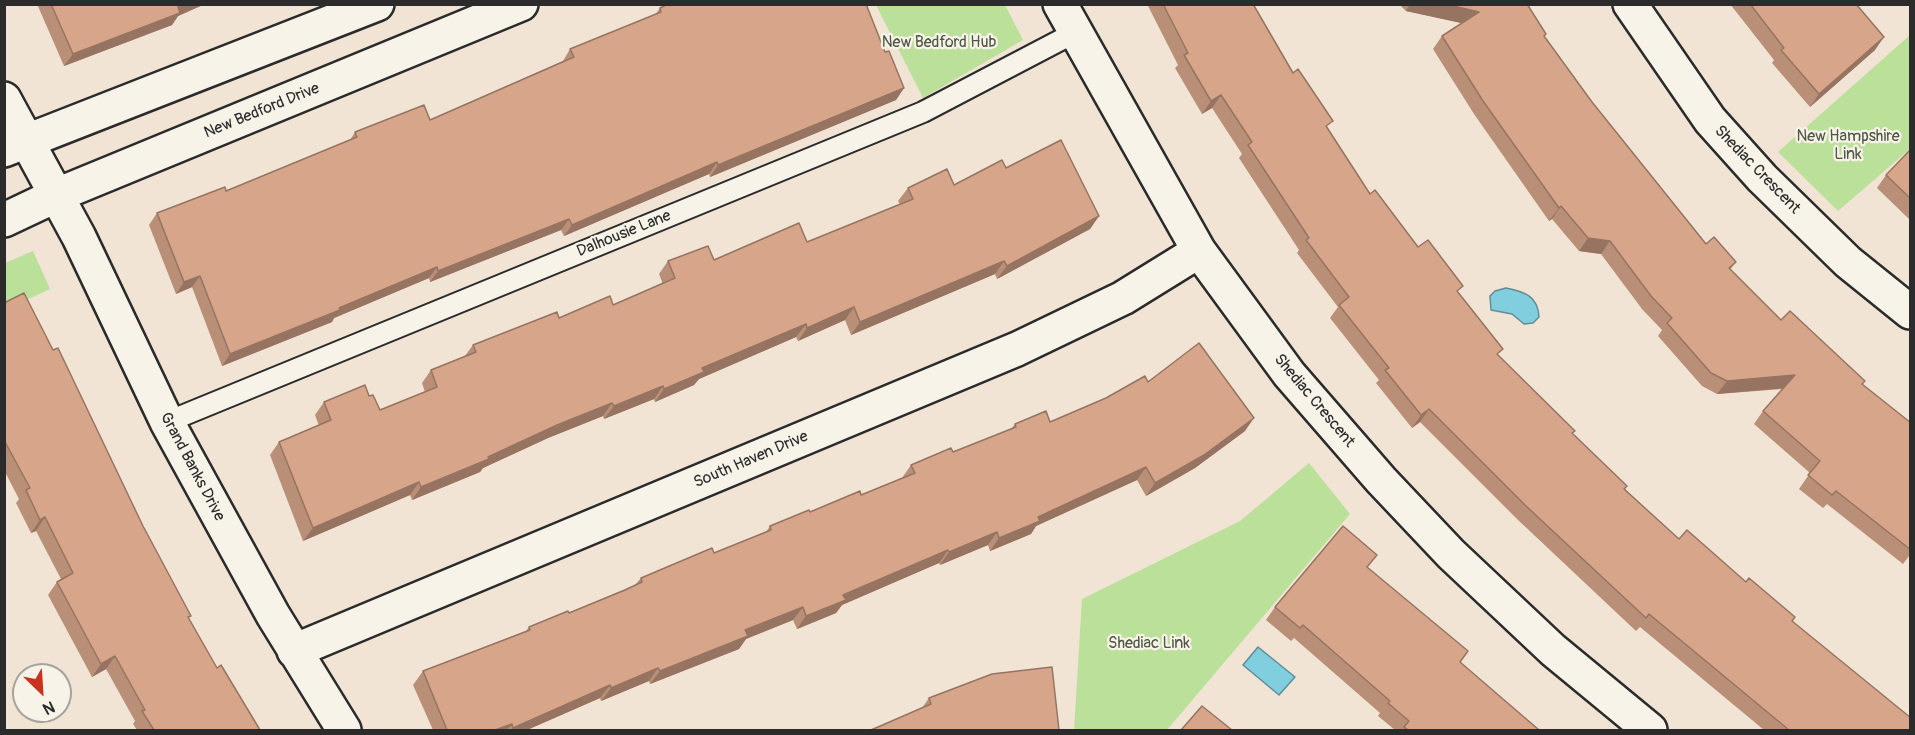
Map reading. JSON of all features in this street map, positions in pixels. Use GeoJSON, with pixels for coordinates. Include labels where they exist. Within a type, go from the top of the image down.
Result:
{"type":"FeatureCollection","features":[{"type":"Feature","properties":{"kind":"street"},"geometry":{"type":"LineString","coordinates":[[15,145],[377,4]]}},
{"type":"Feature","properties":{"kind":"street","name":"New Bedford Drive"},"geometry":{"type":"LineString","coordinates":[[4,220],[57,195],[521,4]]}},
{"type":"Feature","properties":{"kind":"street","name":"Shediac Crescent"},"geometry":{"type":"LineString","coordinates":[[1630,4],[1710,120],[1762,178],[1848,262],[1911,312]]}},
{"type":"Feature","properties":{"kind":"street","name":"Shediac Crescent"},"geometry":{"type":"LineString","coordinates":[[1067,19],[1199,251],[1289,374],[1451,554],[1553,650],[1650,730]]}},
{"type":"Feature","properties":{"kind":"street","name":"Grand Banks Drive"},"geometry":{"type":"LineString","coordinates":[[4,99],[15,145],[57,195],[167,422],[294,651],[345,730]]}},
{"type":"Feature","properties":{"kind":"street","name":"South Haven Drive"},"geometry":{"type":"LineString","coordinates":[[294,651],[1017,349],[1123,298],[1199,251]]}},
{"type":"Feature","properties":{"kind":"lane","name":"Dalhousie Lane"},"geometry":{"type":"LineString","coordinates":[[167,422],[923,111],[1067,19]]}},
{"type":"Feature","properties":{"kind":"green space","name":"New Bedford Hub"},"geometry":{"type":"Polygon","coordinates":[[[876,5],[1005,5],[1023,40],[923,98],[876,5]]]}},
{"type":"Feature","properties":{"kind":"green space","name":"New Hampshire Link"},"geometry":{"type":"Polygon","coordinates":[[[1910,35],[1910,149],[1838,211],[1778,152],[1910,35]]]}},
{"type":"Feature","properties":{"kind":"green space"},"geometry":{"type":"Polygon","coordinates":[[[33,251],[50,289],[5,310],[5,263],[33,251]]]}},
{"type":"Feature","properties":{"kind":"green space","name":"Shediac Link"},"geometry":{"type":"Polygon","coordinates":[[[1309,463],[1350,514],[1167,730],[1074,730],[1082,599],[1240,521],[1309,463]]]}},
{"type":"Feature","properties":{"kind":"water"},"geometry":{"type":"Polygon","coordinates":[[[1506,288],[1525,293],[1533,300],[1539,317],[1533,323],[1524,324],[1512,314],[1491,310],[1490,296],[1495,291],[1506,288]]]}},
{"type":"Feature","properties":{"kind":"water"},"geometry":{"type":"Polygon","coordinates":[[[1258,647],[1295,677],[1279,695],[1243,665],[1258,647]]]}},
{"type":"Feature","properties":{"kind":"building"},"geometry":{"type":"Polygon","coordinates":[[[51,4],[184,4],[178,7],[180,13],[73,54],[51,4]]]}},
{"type":"Feature","properties":{"kind":"building"},"geometry":{"type":"Polygon","coordinates":[[[668,4],[866,4],[885,52],[889,51],[904,88],[718,165],[717,162],[572,225],[569,219],[438,271],[437,267],[339,308],[340,310],[230,354],[200,276],[184,282],[157,213],[225,187],[226,191],[357,137],[355,132],[424,105],[430,120],[574,57],[570,49],[661,12],[660,8],[668,4]]]}},
{"type":"Feature","properties":{"kind":"building"},"geometry":{"type":"Polygon","coordinates":[[[1163,4],[1253,4],[1293,73],[1298,69],[1333,121],[1326,126],[1370,194],[1375,190],[1418,247],[1428,240],[1463,286],[1457,291],[1503,349],[1497,354],[1575,431],[1572,433],[1627,486],[1624,489],[1679,539],[1687,530],[1746,582],[1749,578],[1795,617],[1792,621],[1911,718],[1911,730],[1789,730],[1649,614],[1646,618],[1526,506],[1429,409],[1421,415],[1385,370],[1389,368],[1339,305],[1349,297],[1306,240],[1309,238],[1248,145],[1252,142],[1221,95],[1211,101],[1184,55],[1188,53],[1163,4]]]}},
{"type":"Feature","properties":{"kind":"building"},"geometry":{"type":"Polygon","coordinates":[[[1445,4],[1527,4],[1546,34],[1544,36],[1592,102],[1706,244],[1714,237],[1736,262],[1729,268],[1781,320],[1790,311],[1865,381],[1862,384],[1911,423],[1911,550],[1836,491],[1832,495],[1808,475],[1820,461],[1763,411],[1795,375],[1727,381],[1711,373],[1667,323],[1672,318],[1651,296],[1610,241],[1588,238],[1561,206],[1559,208],[1483,101],[1442,36],[1479,12],[1445,4]]]}},
{"type":"Feature","properties":{"kind":"building"},"geometry":{"type":"Polygon","coordinates":[[[1750,4],[1856,4],[1884,37],[1819,94],[1781,50],[1784,48],[1750,4]]]}},
{"type":"Feature","properties":{"kind":"building"},"geometry":{"type":"Polygon","coordinates":[[[1061,140],[1099,216],[1007,266],[1004,261],[860,322],[854,307],[807,328],[806,324],[702,368],[704,372],[664,389],[663,386],[614,406],[612,403],[557,425],[488,457],[489,459],[421,487],[419,482],[313,528],[279,442],[331,420],[324,402],[365,385],[369,396],[373,395],[380,410],[437,387],[431,370],[476,352],[473,345],[557,312],[559,318],[610,296],[613,305],[675,278],[668,261],[708,246],[714,260],[799,223],[807,242],[913,199],[908,188],[947,169],[954,185],[1002,160],[1006,168],[1061,140]]]}},
{"type":"Feature","properties":{"kind":"building"},"geometry":{"type":"Polygon","coordinates":[[[1911,149],[1911,199],[1886,175],[1911,149]]]}},
{"type":"Feature","properties":{"kind":"building"},"geometry":{"type":"Polygon","coordinates":[[[24,293],[53,350],[58,348],[143,526],[191,616],[188,617],[217,668],[221,665],[260,730],[154,730],[115,656],[101,664],[57,582],[73,573],[45,517],[40,520],[26,490],[30,488],[4,440],[4,303],[24,293]]]}},
{"type":"Feature","properties":{"kind":"building"},"geometry":{"type":"Polygon","coordinates":[[[1199,343],[1254,418],[1204,455],[1155,483],[1146,467],[1038,517],[1040,521],[999,538],[997,532],[949,552],[948,550],[843,595],[846,600],[806,616],[803,607],[745,630],[748,636],[660,671],[658,668],[611,688],[610,685],[513,728],[512,724],[495,730],[447,730],[423,671],[625,590],[642,582],[641,578],[712,548],[714,553],[771,530],[770,526],[809,510],[810,512],[860,491],[861,495],[915,473],[911,465],[951,448],[953,452],[1016,427],[1015,424],[1046,411],[1050,422],[1106,398],[1145,376],[1148,382],[1199,343]]]}},
{"type":"Feature","properties":{"kind":"building"},"geometry":{"type":"Polygon","coordinates":[[[1343,526],[1377,555],[1367,567],[1468,651],[1460,662],[1539,730],[1408,730],[1404,727],[1409,721],[1388,703],[1390,701],[1303,625],[1300,628],[1275,607],[1343,526]]]}},
{"type":"Feature","properties":{"kind":"building"},"geometry":{"type":"Polygon","coordinates":[[[1052,667],[1059,730],[871,730],[931,704],[929,698],[992,674],[1052,667]]]}},
{"type":"Feature","properties":{"kind":"building"},"geometry":{"type":"Polygon","coordinates":[[[1202,706],[1232,730],[1181,730],[1202,706]]]}}]}
